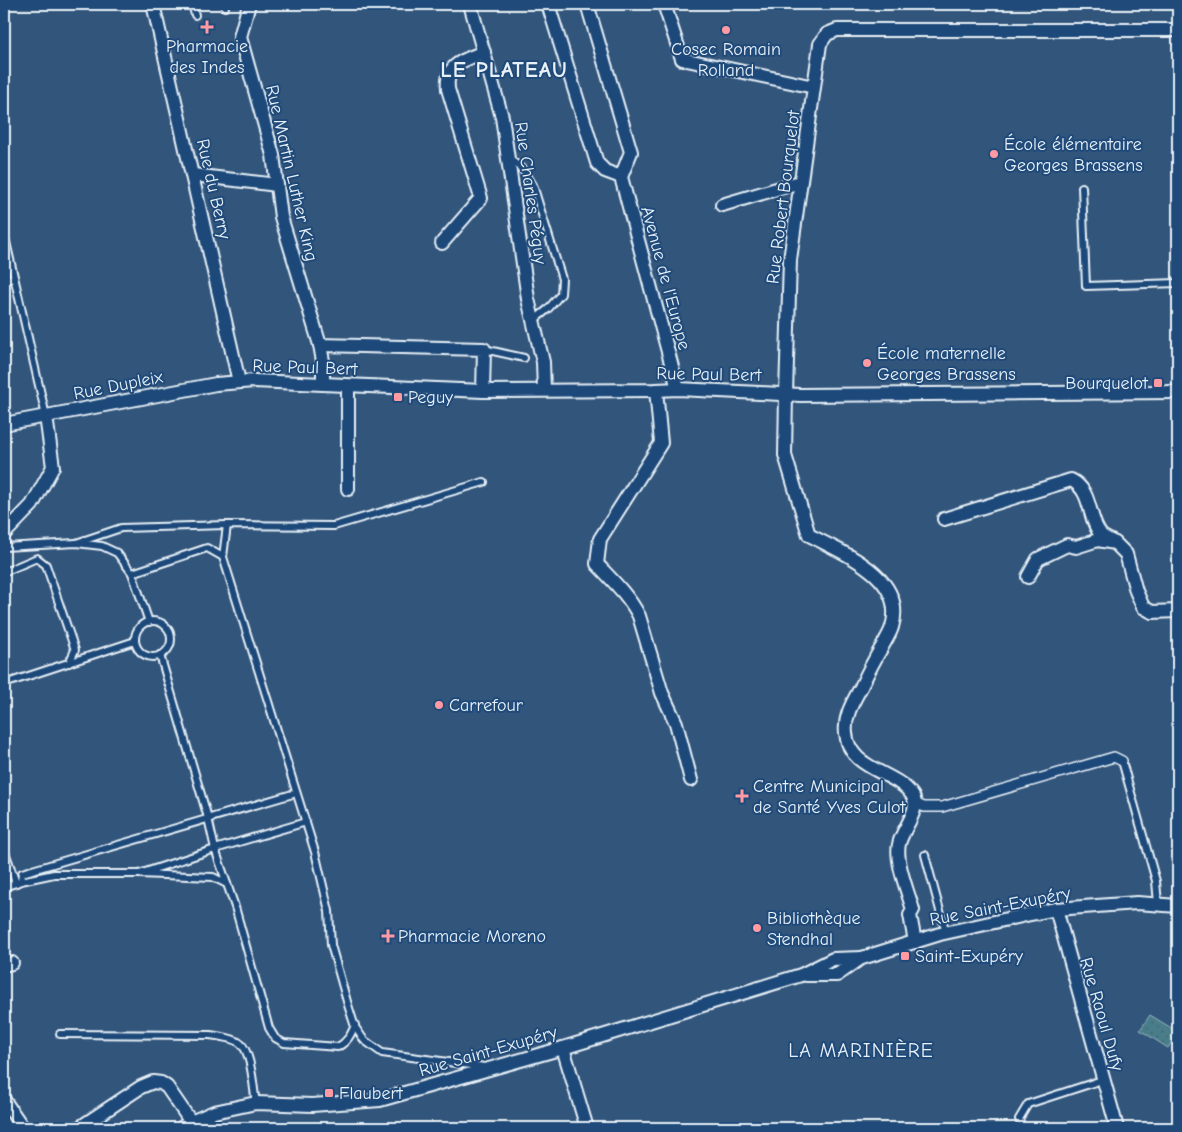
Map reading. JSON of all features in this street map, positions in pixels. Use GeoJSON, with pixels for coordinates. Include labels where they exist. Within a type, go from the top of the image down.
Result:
{"type":"FeatureCollection","features":[{"type":"Feature","properties":{"kind":"street","name":"Rue du Berry"},"geometry":{"type":"LineString","coordinates":[[153,4],[239,382]]}},
{"type":"Feature","properties":{"kind":"street","name":"Rue Martin Luther King"},"geometry":{"type":"LineString","coordinates":[[249,4],[240,37],[273,155],[281,217],[320,345],[323,361],[323,384]]}},
{"type":"Feature","properties":{"kind":"street","name":"Rue Charles Péguy"},"geometry":{"type":"LineString","coordinates":[[470,4],[502,116],[533,320],[543,362],[544,390]]}},
{"type":"Feature","properties":{"kind":"street"},"geometry":{"type":"LineString","coordinates":[[548,4],[596,163],[605,171],[621,177],[631,152],[587,4]]}},
{"type":"Feature","properties":{"kind":"street"},"geometry":{"type":"LineString","coordinates":[[664,4],[682,59],[814,87]]}},
{"type":"Feature","properties":{"kind":"street","name":"Rue Robert Bourquelot"},"geometry":{"type":"LineString","coordinates":[[916,803],[907,788],[863,762],[852,752],[846,735],[846,718],[892,628],[894,613],[892,598],[883,583],[866,566],[809,535],[785,455],[790,260],[820,44],[824,37],[837,30],[1178,30]]}},
{"type":"Feature","properties":{"kind":"street"},"geometry":{"type":"LineString","coordinates":[[442,243],[481,198],[448,89],[447,79],[451,69],[458,63],[484,52]]}},
{"type":"Feature","properties":{"kind":"street"},"geometry":{"type":"LineString","coordinates":[[193,175],[277,185]]}},
{"type":"Feature","properties":{"kind":"street","name":"Avenue de l'Europe"},"geometry":{"type":"LineString","coordinates":[[621,177],[678,388]]}},
{"type":"Feature","properties":{"kind":"street"},"geometry":{"type":"LineString","coordinates":[[722,205],[800,182]]}},
{"type":"Feature","properties":{"kind":"street"},"geometry":{"type":"LineString","coordinates":[[320,345],[484,349],[483,391]]}},
{"type":"Feature","properties":{"kind":"street","name":"Rue Paul Bert"},"geometry":{"type":"LineString","coordinates":[[239,382],[254,381],[483,391],[656,390],[678,388],[786,394],[1178,392]]}},
{"type":"Feature","properties":{"kind":"street","name":"Rue Dupleix"},"geometry":{"type":"LineString","coordinates":[[4,424],[216,384],[239,382]]}},
{"type":"Feature","properties":{"kind":"street"},"geometry":{"type":"LineString","coordinates":[[348,386],[348,489]]}},
{"type":"Feature","properties":{"kind":"street"},"geometry":{"type":"LineString","coordinates":[[656,390],[662,443],[600,540],[597,564],[623,592],[639,616],[662,693],[676,723],[691,780]]}},
{"type":"Feature","properties":{"kind":"street"},"geometry":{"type":"LineString","coordinates":[[4,534],[32,505],[53,467],[46,416]]}},
{"type":"Feature","properties":{"kind":"street"},"geometry":{"type":"LineString","coordinates":[[944,519],[1071,480],[1079,484],[1086,495],[1102,536],[1115,543],[1126,554],[1136,591],[1143,607],[1152,612],[1178,611]]}},
{"type":"Feature","properties":{"kind":"street"},"geometry":{"type":"LineString","coordinates":[[1028,577],[1038,559],[1067,545],[1076,547],[1098,540],[1115,543]]}},
{"type":"Feature","properties":{"kind":"street"},"geometry":{"type":"LineString","coordinates":[[916,942],[910,915],[913,910],[898,853],[900,842],[916,803],[924,807],[942,807],[1114,757],[1122,761]]}},
{"type":"Feature","properties":{"kind":"street","name":"Rue Saint-Exupéry"},"geometry":{"type":"LineString","coordinates":[[186,1125],[214,1112],[256,1103],[312,1105],[380,1100],[563,1048],[801,975],[837,974],[862,958],[946,933],[1056,909],[1137,903],[1178,906]]}},
{"type":"Feature","properties":{"kind":"street","name":"Rue Raoul Dufy"},"geometry":{"type":"LineString","coordinates":[[1056,909],[1102,1080],[1117,1128]]}},
{"type":"Feature","properties":{"kind":"street"},"geometry":{"type":"LineString","coordinates":[[563,1048],[587,1128]]}},
{"type":"Feature","properties":{"kind":"street"},"geometry":{"type":"LineString","coordinates":[[79,1128],[153,1082],[167,1087],[186,1125]]}},
{"type":"Feature","properties":{"kind":"street"},"geometry":{"type":"LineString","coordinates":[[4,1100],[23,1128]]}},
{"type":"Feature","properties":{"kind":"lane"},"geometry":{"type":"LineString","coordinates":[[192,4],[195,15]]}},
{"type":"Feature","properties":{"kind":"lane"},"geometry":{"type":"LineString","coordinates":[[508,159],[519,164],[526,171],[533,185],[562,278],[561,294],[548,309],[533,320]]}},
{"type":"Feature","properties":{"kind":"lane"},"geometry":{"type":"LineString","coordinates":[[1082,187],[1086,286],[1178,283]]}},
{"type":"Feature","properties":{"kind":"lane"},"geometry":{"type":"LineString","coordinates":[[4,233],[46,416]]}},
{"type":"Feature","properties":{"kind":"lane"},"geometry":{"type":"LineString","coordinates":[[4,280],[14,278]]}},
{"type":"Feature","properties":{"kind":"lane"},"geometry":{"type":"LineString","coordinates":[[484,349],[524,358]]}},
{"type":"Feature","properties":{"kind":"lane"},"geometry":{"type":"LineString","coordinates":[[76,543],[121,528],[227,525],[334,526],[484,482]]}},
{"type":"Feature","properties":{"kind":"lane"},"geometry":{"type":"LineString","coordinates":[[227,525],[223,557],[315,852],[329,912],[331,944],[355,1025],[364,1040],[382,1053],[491,1068]]}},
{"type":"Feature","properties":{"kind":"lane"},"geometry":{"type":"LineString","coordinates":[[4,547],[76,543],[102,546],[117,553],[132,573],[149,622]]}},
{"type":"Feature","properties":{"kind":"lane"},"geometry":{"type":"LineString","coordinates":[[132,573],[207,548],[223,557]]}},
{"type":"Feature","properties":{"kind":"lane"},"geometry":{"type":"LineString","coordinates":[[4,572],[37,558],[46,565],[75,650],[69,663]]}},
{"type":"Feature","properties":{"kind":"lane"},"geometry":{"type":"LineString","coordinates":[[149,622],[162,624],[168,630],[170,636],[169,647],[160,655],[150,656],[144,654],[137,647],[135,641],[138,628],[149,622]]}},
{"type":"Feature","properties":{"kind":"lane"},"geometry":{"type":"LineString","coordinates":[[4,684],[135,641]]}},
{"type":"Feature","properties":{"kind":"lane"},"geometry":{"type":"LineString","coordinates":[[160,655],[269,1028],[276,1038],[284,1043],[338,1047],[350,1037],[355,1025]]}},
{"type":"Feature","properties":{"kind":"lane"},"geometry":{"type":"LineString","coordinates":[[1122,761],[1156,881],[1158,904]]}},
{"type":"Feature","properties":{"kind":"lane"},"geometry":{"type":"LineString","coordinates":[[19,882],[22,874],[296,792]]}},
{"type":"Feature","properties":{"kind":"lane"},"geometry":{"type":"LineString","coordinates":[[139,874],[216,848],[306,822]]}},
{"type":"Feature","properties":{"kind":"lane"},"geometry":{"type":"LineString","coordinates":[[4,849],[19,882]]}},
{"type":"Feature","properties":{"kind":"lane"},"geometry":{"type":"LineString","coordinates":[[925,855],[946,933]]}},
{"type":"Feature","properties":{"kind":"lane"},"geometry":{"type":"LineString","coordinates":[[4,887],[54,874],[139,874],[213,877],[227,884]]}},
{"type":"Feature","properties":{"kind":"lane"},"geometry":{"type":"LineString","coordinates":[[60,1034],[210,1036],[231,1038],[240,1043],[247,1051],[256,1103]]}},
{"type":"Feature","properties":{"kind":"lane"},"geometry":{"type":"LineString","coordinates":[[1022,1128],[1019,1119],[1028,1104],[1102,1080]]}},
{"type":"Feature","properties":{"kind":"green space"},"geometry":{"type":"Polygon","coordinates":[[[1150,1015],[1178,1032],[1168,1048],[1140,1030],[1150,1015]]]}},
{"type":"Feature","properties":{"kind":"place","name":"Pharmacie des Indes"},"geometry":{"type":"Point","coordinates":[207,27]}},
{"type":"Feature","properties":{"kind":"place","name":"Cosec Romain Rolland"},"geometry":{"type":"Point","coordinates":[726,30]}},
{"type":"Feature","properties":{"kind":"place","name":"École élémentaire Georges Brassens"},"geometry":{"type":"Point","coordinates":[994,154]}},
{"type":"Feature","properties":{"kind":"place","name":"École maternelle Georges Brassens"},"geometry":{"type":"Point","coordinates":[867,363]}},
{"type":"Feature","properties":{"kind":"place","name":"Bourquelot"},"geometry":{"type":"Point","coordinates":[1158,383]}},
{"type":"Feature","properties":{"kind":"place","name":"Peguy"},"geometry":{"type":"Point","coordinates":[398,397]}},
{"type":"Feature","properties":{"kind":"place","name":"Carrefour"},"geometry":{"type":"Point","coordinates":[439,705]}},
{"type":"Feature","properties":{"kind":"place","name":"Centre Municipal de Santé Yves Culot"},"geometry":{"type":"Point","coordinates":[742,796]}},
{"type":"Feature","properties":{"kind":"place","name":"Bibliothèque Stendhal"},"geometry":{"type":"Point","coordinates":[757,928]}},
{"type":"Feature","properties":{"kind":"place","name":"Pharmacie Moreno"},"geometry":{"type":"Point","coordinates":[388,936]}},
{"type":"Feature","properties":{"kind":"place","name":"Saint-Exupéry"},"geometry":{"type":"Point","coordinates":[905,956]}},
{"type":"Feature","properties":{"kind":"place","name":"Flaubert"},"geometry":{"type":"Point","coordinates":[329,1093]}},
{"type":"Feature","properties":{"kind":"district","name":"LE PLATEAU"},"geometry":{"type":"Point","coordinates":[504,69]}},
{"type":"Feature","properties":{"kind":"district","name":"LA MARINIÈRE"},"geometry":{"type":"Point","coordinates":[861,1050]}}]}
